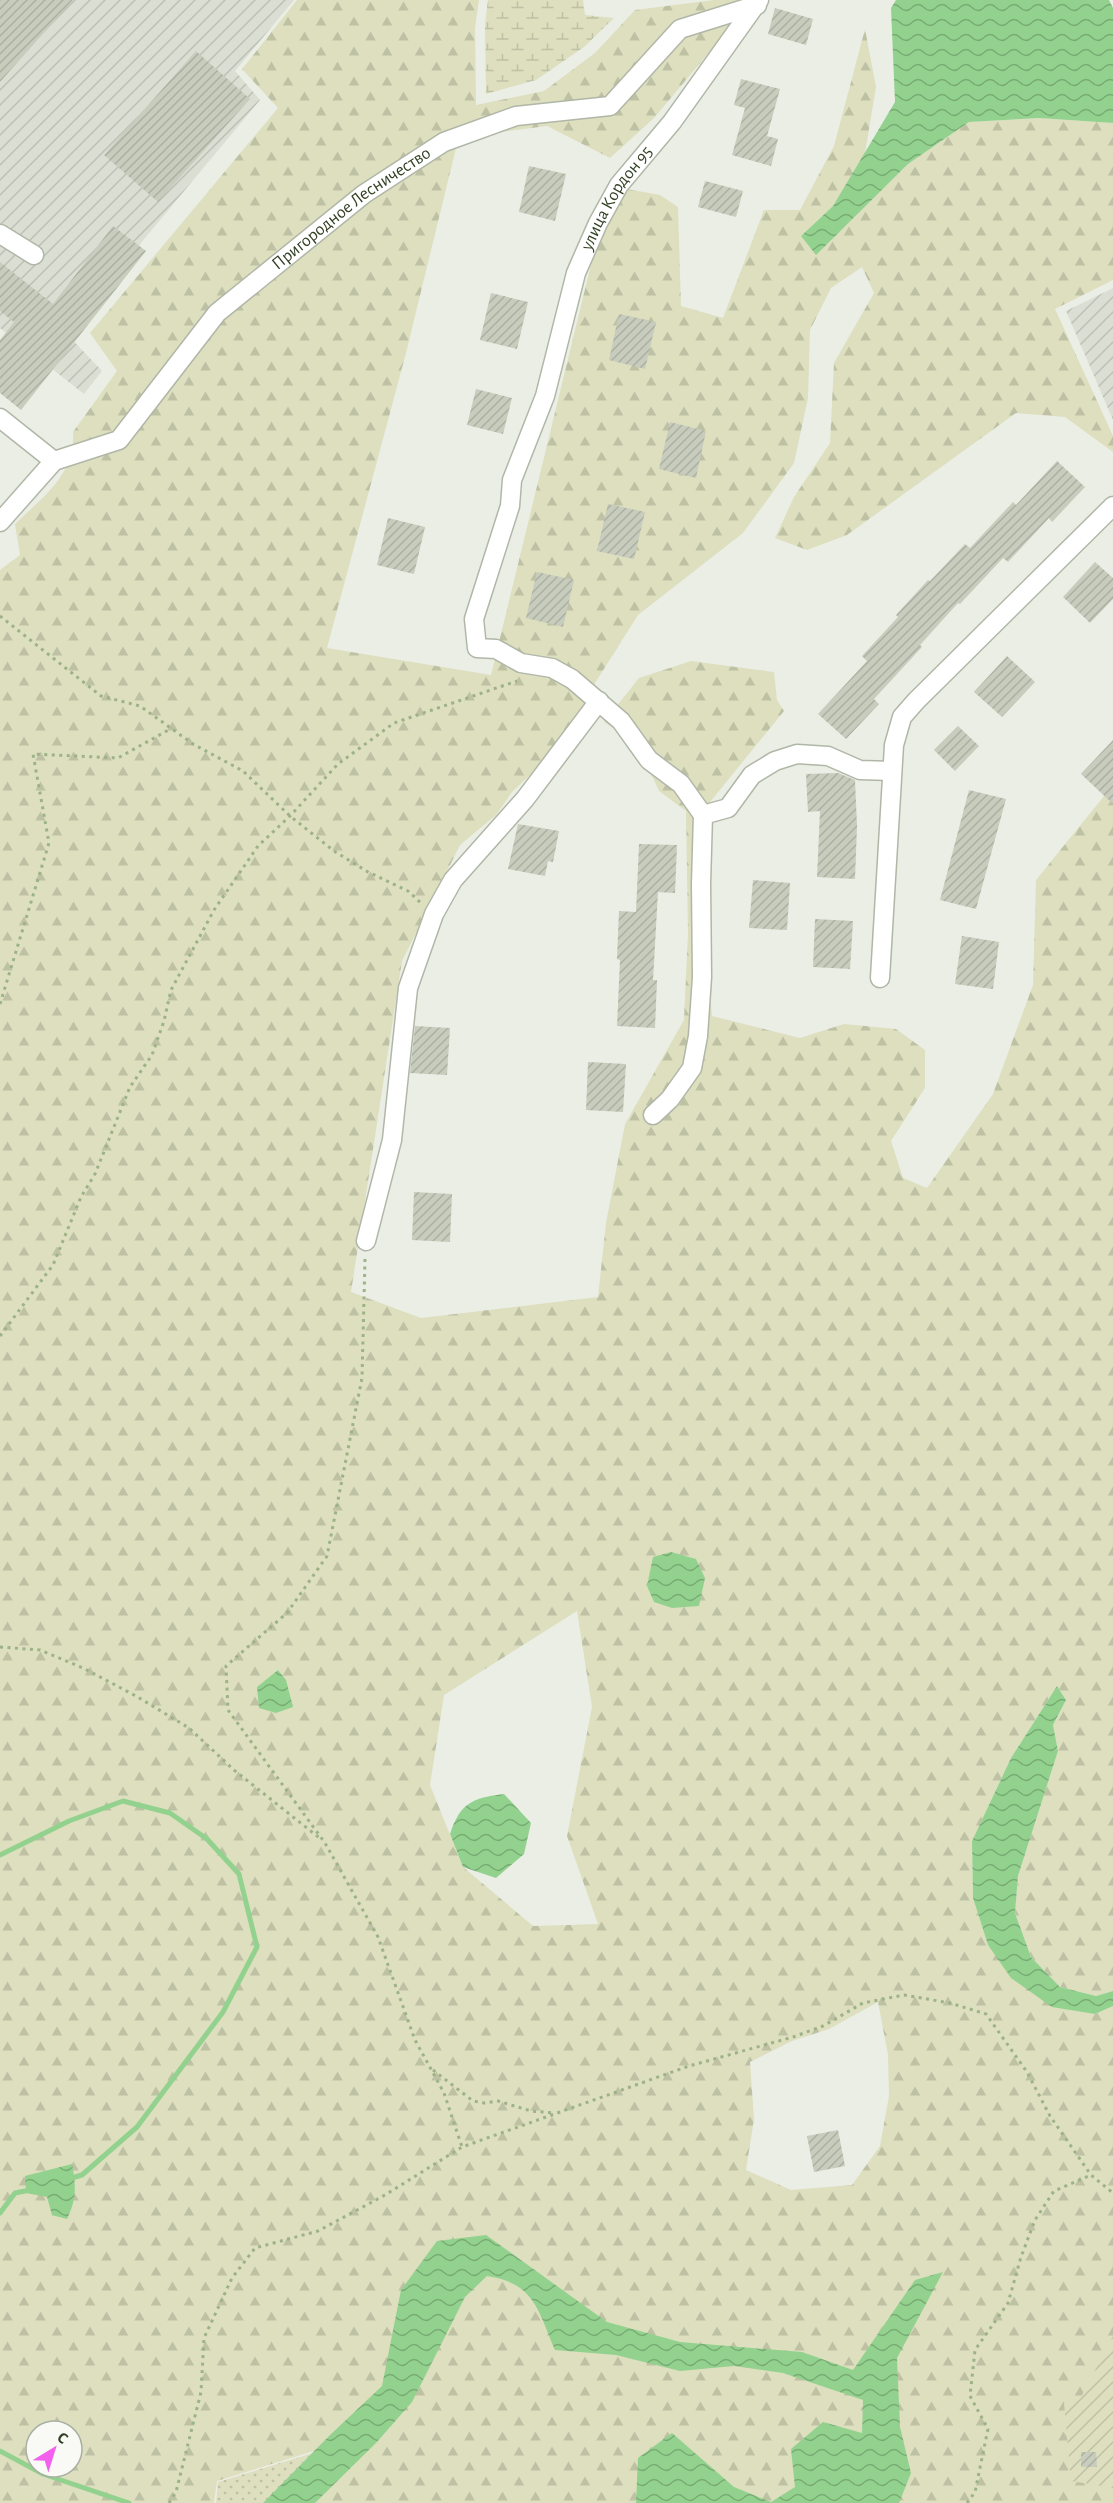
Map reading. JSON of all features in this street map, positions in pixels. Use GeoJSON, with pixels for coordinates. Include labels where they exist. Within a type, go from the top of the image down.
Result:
{"type":"FeatureCollection","features":[{"type":"Feature","properties":{"kind":"street","name":"улица Кордон 95"},"geometry":{"type":"LineString","coordinates":[[599,701],[572,679],[552,668],[521,663],[496,649],[477,648],[474,619],[510,506],[512,480],[545,396],[576,273],[598,223],[619,185],[672,122],[758,3]]}},
{"type":"Feature","properties":{"kind":"street","name":"Пригородное Лесничество"},"geometry":{"type":"LineString","coordinates":[[54,461],[119,440],[217,313],[364,194],[444,142],[516,116],[610,106],[680,29],[758,3]]}},
{"type":"Feature","properties":{"kind":"street"},"geometry":{"type":"LineString","coordinates":[[0,234],[34,255]]}},
{"type":"Feature","properties":{"kind":"street"},"geometry":{"type":"LineString","coordinates":[[0,418],[54,461],[0,522]]}},
{"type":"Feature","properties":{"kind":"street"},"geometry":{"type":"LineString","coordinates":[[880,978],[894,745],[902,717],[1113,506]]}},
{"type":"Feature","properties":{"kind":"street"},"geometry":{"type":"LineString","coordinates":[[366,1241],[392,1140],[408,988],[434,914],[453,880],[525,799],[599,701],[621,722],[649,760],[681,784],[703,814],[702,977],[699,1036],[692,1068],[670,1099],[653,1115]]}},
{"type":"Feature","properties":{"kind":"street"},"geometry":{"type":"LineString","coordinates":[[703,814],[728,808],[752,775],[775,761],[796,754],[828,756],[860,770],[892,771]]}},
{"type":"Feature","properties":{"kind":"path"},"geometry":{"type":"LineString","coordinates":[[0,616],[101,696],[140,706],[194,744],[243,771],[290,816],[334,851],[368,872],[408,891],[434,914]]}},
{"type":"Feature","properties":{"kind":"path"},"geometry":{"type":"LineString","coordinates":[[0,1336],[53,1265],[81,1197],[95,1174],[130,1087],[152,1055],[164,1021],[171,990],[214,910],[258,846],[290,816],[338,764],[394,723],[521,680]]}},
{"type":"Feature","properties":{"kind":"path"},"geometry":{"type":"LineString","coordinates":[[0,1004],[49,843],[33,754],[118,758],[172,728]]}},
{"type":"Feature","properties":{"kind":"path"},"geometry":{"type":"LineString","coordinates":[[366,1241],[362,1378],[327,1556],[287,1613],[226,1666],[228,1710],[325,1843],[378,1937],[415,2040],[444,2093],[462,2147]]}},
{"type":"Feature","properties":{"kind":"path"},"geometry":{"type":"LineString","coordinates":[[0,1647],[40,1650],[83,1668],[163,1712],[189,1728],[234,1770],[325,1843]]}},
{"type":"Feature","properties":{"kind":"path"},"geometry":{"type":"LineString","coordinates":[[170,2503],[176,2493],[201,2392],[204,2338],[232,2278],[255,2248],[318,2231],[385,2195],[462,2147],[689,2066],[793,2037],[823,2026],[863,2003],[904,1995],[950,2003],[986,2014],[1027,2072],[1050,2116],[1090,2175],[1113,2193]]}},
{"type":"Feature","properties":{"kind":"path"},"geometry":{"type":"LineString","coordinates":[[429,2067],[473,2101],[484,2103],[498,2101],[531,2111],[556,2113]]}},
{"type":"Feature","properties":{"kind":"path"},"geometry":{"type":"LineString","coordinates":[[967,2503],[975,2492],[988,2428],[970,2396],[975,2350],[1008,2303],[1021,2257],[1035,2220],[1054,2191],[1090,2175]]}},
{"type":"Feature","properties":{"kind":"shaded area"},"geometry":{"type":"Polygon","coordinates":[[[0,0],[294,0],[235,71],[260,100],[66,333],[102,371],[84,394],[0,328],[0,0]]]}},
{"type":"Feature","properties":{"kind":"shaded area"},"geometry":{"type":"Polygon","coordinates":[[[1113,288],[1113,420],[1066,311],[1113,288]]]}},
{"type":"Feature","properties":{"kind":"green space"},"geometry":{"type":"Polygon","coordinates":[[[297,0],[479,0],[475,28],[476,105],[544,91],[595,53],[635,10],[714,0],[751,0],[654,118],[610,158],[547,126],[476,135],[456,148],[406,353],[327,648],[491,675],[597,240],[627,189],[660,195],[678,207],[681,306],[723,318],[764,210],[800,210],[834,146],[865,29],[876,87],[864,159],[833,206],[801,236],[816,254],[908,164],[969,122],[1039,118],[1113,123],[1113,280],[1055,309],[1113,436],[1113,452],[1065,417],[1016,413],[847,535],[807,550],[775,538],[794,497],[830,443],[834,363],[874,293],[862,267],[831,288],[810,330],[808,398],[794,463],[743,533],[638,615],[595,683],[588,720],[512,792],[496,815],[460,845],[402,961],[351,1292],[421,1318],[598,1297],[606,1223],[625,1124],[684,1020],[688,933],[686,811],[659,791],[636,742],[604,722],[639,678],[691,661],[774,672],[777,700],[784,711],[706,807],[701,906],[712,1016],[800,1038],[844,1024],[896,1029],[925,1050],[925,1088],[891,1141],[903,1178],[927,1188],[993,1094],[1033,985],[1036,880],[1113,785],[1113,1991],[1096,1996],[1060,1987],[1031,1957],[1015,1913],[1018,1876],[1058,1751],[1053,1725],[1066,1700],[1057,1686],[1011,1758],[972,1841],[973,1898],[988,1945],[1095,2014],[1113,2006],[1113,2503],[313,2503],[314,2451],[217,2481],[214,2503],[0,2503],[0,570],[20,555],[15,524],[56,484],[69,460],[73,447],[73,432],[117,371],[90,333],[278,108],[242,69],[297,0]],[[577,1611],[444,1695],[430,1785],[463,1867],[533,1926],[598,1924],[567,1836],[592,1707],[577,1611]],[[878,2002],[829,2029],[792,2041],[750,2062],[754,2119],[746,2170],[791,2190],[852,2185],[880,2146],[889,2096],[888,2055],[878,2002]]]}},
{"type":"Feature","properties":{"kind":"green space"},"geometry":{"type":"Polygon","coordinates":[[[488,0],[583,0],[585,15],[614,18],[584,47],[536,80],[486,94],[485,25],[488,0]]]}},
{"type":"Feature","properties":{"kind":"green space"},"geometry":{"type":"Polygon","coordinates":[[[1113,2336],[1113,2488],[1071,2481],[1064,2403],[1080,2399],[1113,2336]]]}},
{"type":"Feature","properties":{"kind":"green space"},"geometry":{"type":"Polygon","coordinates":[[[313,2453],[312,2503],[216,2503],[218,2482],[313,2453]]]}},
{"type":"Feature","properties":{"kind":"water"},"geometry":{"type":"Polygon","coordinates":[[[896,0],[1109,0],[1113,8],[1113,123],[1039,118],[969,122],[908,164],[816,255],[801,236],[833,206],[895,102],[891,8],[896,0]]]}},
{"type":"Feature","properties":{"kind":"water"},"geometry":{"type":"Polygon","coordinates":[[[671,1552],[696,1559],[705,1578],[699,1606],[672,1608],[654,1602],[647,1586],[653,1557],[671,1552]]]}},
{"type":"Feature","properties":{"kind":"water"},"geometry":{"type":"Polygon","coordinates":[[[278,1670],[286,1680],[293,1707],[276,1713],[259,1708],[257,1687],[278,1670]]]}},
{"type":"Feature","properties":{"kind":"water"},"geometry":{"type":"Polygon","coordinates":[[[1057,1686],[1066,1700],[1053,1725],[1058,1751],[1018,1876],[1015,1913],[1031,1957],[1060,1987],[1096,1996],[1113,1991],[1113,2006],[1095,2014],[1052,2007],[1011,1978],[988,1945],[973,1898],[972,1841],[1011,1758],[1057,1686]]]}},
{"type":"Feature","properties":{"kind":"water"},"geometry":{"type":"Polygon","coordinates":[[[504,1794],[531,1823],[524,1854],[496,1878],[463,1867],[450,1834],[458,1815],[469,1804],[475,1800],[504,1794]]]}},
{"type":"Feature","properties":{"kind":"water"},"geometry":{"type":"Polygon","coordinates":[[[72,2164],[75,2192],[67,2219],[52,2215],[47,2197],[26,2193],[25,2176],[72,2164]]]}},
{"type":"Feature","properties":{"kind":"water"},"geometry":{"type":"Polygon","coordinates":[[[486,2235],[607,2322],[680,2342],[802,2352],[853,2370],[915,2280],[943,2272],[897,2358],[900,2427],[911,2473],[899,2503],[636,2503],[638,2458],[672,2433],[734,2487],[771,2502],[795,2487],[791,2449],[823,2422],[862,2433],[863,2400],[783,2373],[734,2366],[680,2371],[616,2355],[555,2350],[539,2311],[525,2292],[515,2285],[487,2276],[465,2297],[412,2402],[376,2443],[315,2503],[263,2503],[382,2386],[401,2290],[437,2241],[486,2235]]]}},
{"type":"Feature","properties":{"kind":"building"},"geometry":{"type":"Polygon","coordinates":[[[0,0],[73,0],[0,82],[0,0]]]}},
{"type":"Feature","properties":{"kind":"building"},"geometry":{"type":"Polygon","coordinates":[[[775,8],[813,19],[806,45],[768,34],[775,8]]]}},
{"type":"Feature","properties":{"kind":"building"},"geometry":{"type":"Polygon","coordinates":[[[196,51],[250,99],[158,202],[104,155],[196,51]]]}},
{"type":"Feature","properties":{"kind":"building"},"geometry":{"type":"Polygon","coordinates":[[[741,79],[780,89],[767,136],[778,139],[771,166],[732,155],[745,108],[734,105],[741,79]]]}},
{"type":"Feature","properties":{"kind":"building"},"geometry":{"type":"Polygon","coordinates":[[[529,166],[566,174],[555,221],[519,212],[529,166]]]}},
{"type":"Feature","properties":{"kind":"building"},"geometry":{"type":"Polygon","coordinates":[[[705,181],[743,191],[736,217],[698,207],[705,181]]]}},
{"type":"Feature","properties":{"kind":"building"},"geometry":{"type":"Polygon","coordinates":[[[113,226],[146,251],[21,410],[0,393],[0,340],[14,322],[0,311],[0,262],[53,304],[113,226]]]}},
{"type":"Feature","properties":{"kind":"building"},"geometry":{"type":"Polygon","coordinates":[[[491,293],[528,302],[517,349],[480,340],[491,293]]]}},
{"type":"Feature","properties":{"kind":"building"},"geometry":{"type":"Polygon","coordinates":[[[619,314],[656,322],[645,369],[609,360],[619,314]]]}},
{"type":"Feature","properties":{"kind":"building"},"geometry":{"type":"Polygon","coordinates":[[[476,389],[512,398],[503,434],[467,425],[476,389]]]}},
{"type":"Feature","properties":{"kind":"building"},"geometry":{"type":"Polygon","coordinates":[[[670,422],[706,431],[696,478],[659,469],[670,422]]]}},
{"type":"Feature","properties":{"kind":"building"},"geometry":{"type":"Polygon","coordinates":[[[1057,461],[1085,487],[1052,522],[1049,518],[1008,562],[1003,558],[960,604],[958,603],[920,645],[922,647],[874,699],[879,704],[846,739],[818,714],[867,661],[862,656],[928,580],[930,581],[965,544],[970,548],[1013,502],[1016,505],[1057,461]]]}},
{"type":"Feature","properties":{"kind":"building"},"geometry":{"type":"Polygon","coordinates":[[[608,504],[645,512],[634,559],[597,551],[608,504]]]}},
{"type":"Feature","properties":{"kind":"building"},"geometry":{"type":"Polygon","coordinates":[[[388,518],[425,527],[414,574],[377,565],[388,518]]]}},
{"type":"Feature","properties":{"kind":"building"},"geometry":{"type":"Polygon","coordinates":[[[1095,562],[1113,578],[1113,599],[1090,623],[1063,597],[1095,562]]]}},
{"type":"Feature","properties":{"kind":"building"},"geometry":{"type":"Polygon","coordinates":[[[537,572],[574,580],[563,627],[526,618],[537,572]]]}},
{"type":"Feature","properties":{"kind":"building"},"geometry":{"type":"Polygon","coordinates":[[[1007,656],[1035,682],[1002,717],[974,692],[1007,656]]]}},
{"type":"Feature","properties":{"kind":"building"},"geometry":{"type":"Polygon","coordinates":[[[958,726],[979,746],[955,771],[934,750],[958,726]]]}},
{"type":"Feature","properties":{"kind":"building"},"geometry":{"type":"Polygon","coordinates":[[[1113,740],[1113,804],[1081,774],[1113,740]]]}},
{"type":"Feature","properties":{"kind":"building"},"geometry":{"type":"Polygon","coordinates":[[[838,773],[855,780],[857,826],[855,879],[817,877],[820,811],[808,812],[806,774],[838,773]]]}},
{"type":"Feature","properties":{"kind":"building"},"geometry":{"type":"Polygon","coordinates":[[[969,790],[1006,799],[976,909],[940,900],[969,790]]]}},
{"type":"Feature","properties":{"kind":"building"},"geometry":{"type":"Polygon","coordinates":[[[518,824],[559,831],[553,862],[548,861],[545,876],[508,869],[518,824]]]}},
{"type":"Feature","properties":{"kind":"building"},"geometry":{"type":"Polygon","coordinates":[[[639,844],[677,845],[675,893],[658,892],[653,980],[657,980],[655,1028],[617,1026],[620,960],[617,959],[619,911],[636,912],[639,844]]]}},
{"type":"Feature","properties":{"kind":"building"},"geometry":{"type":"Polygon","coordinates":[[[753,880],[790,883],[787,930],[749,928],[753,880]]]}},
{"type":"Feature","properties":{"kind":"building"},"geometry":{"type":"Polygon","coordinates":[[[815,919],[853,921],[850,969],[813,967],[815,919]]]}},
{"type":"Feature","properties":{"kind":"building"},"geometry":{"type":"Polygon","coordinates":[[[962,936],[999,942],[993,989],[955,984],[962,936]]]}},
{"type":"Feature","properties":{"kind":"building"},"geometry":{"type":"Polygon","coordinates":[[[415,1026],[450,1028],[447,1075],[410,1073],[415,1026]]]}},
{"type":"Feature","properties":{"kind":"building"},"geometry":{"type":"Polygon","coordinates":[[[588,1062],[626,1064],[623,1112],[586,1110],[588,1062]]]}},
{"type":"Feature","properties":{"kind":"building"},"geometry":{"type":"Polygon","coordinates":[[[414,1192],[452,1194],[450,1242],[412,1240],[414,1192]]]}},
{"type":"Feature","properties":{"kind":"building"},"geometry":{"type":"Polygon","coordinates":[[[838,2130],[845,2166],[814,2172],[807,2136],[838,2130]]]}},
{"type":"Feature","properties":{"kind":"building"},"geometry":{"type":"Polygon","coordinates":[[[1081,2452],[1096,2452],[1097,2467],[1081,2467],[1081,2452]]]}},
{"type":"Feature","properties":{"kind":"waterway"},"geometry":{"type":"LineString","coordinates":[[0,1855],[69,1821],[123,1801],[170,1813],[207,1839],[239,1874],[257,1947],[223,2012],[137,2127],[82,2175],[68,2179]]}},
{"type":"Feature","properties":{"kind":"waterway"},"geometry":{"type":"LineString","coordinates":[[0,2213],[15,2193],[30,2190]]}},
{"type":"Feature","properties":{"kind":"waterway"},"geometry":{"type":"LineString","coordinates":[[0,2451],[43,2474],[129,2503]]}}]}
